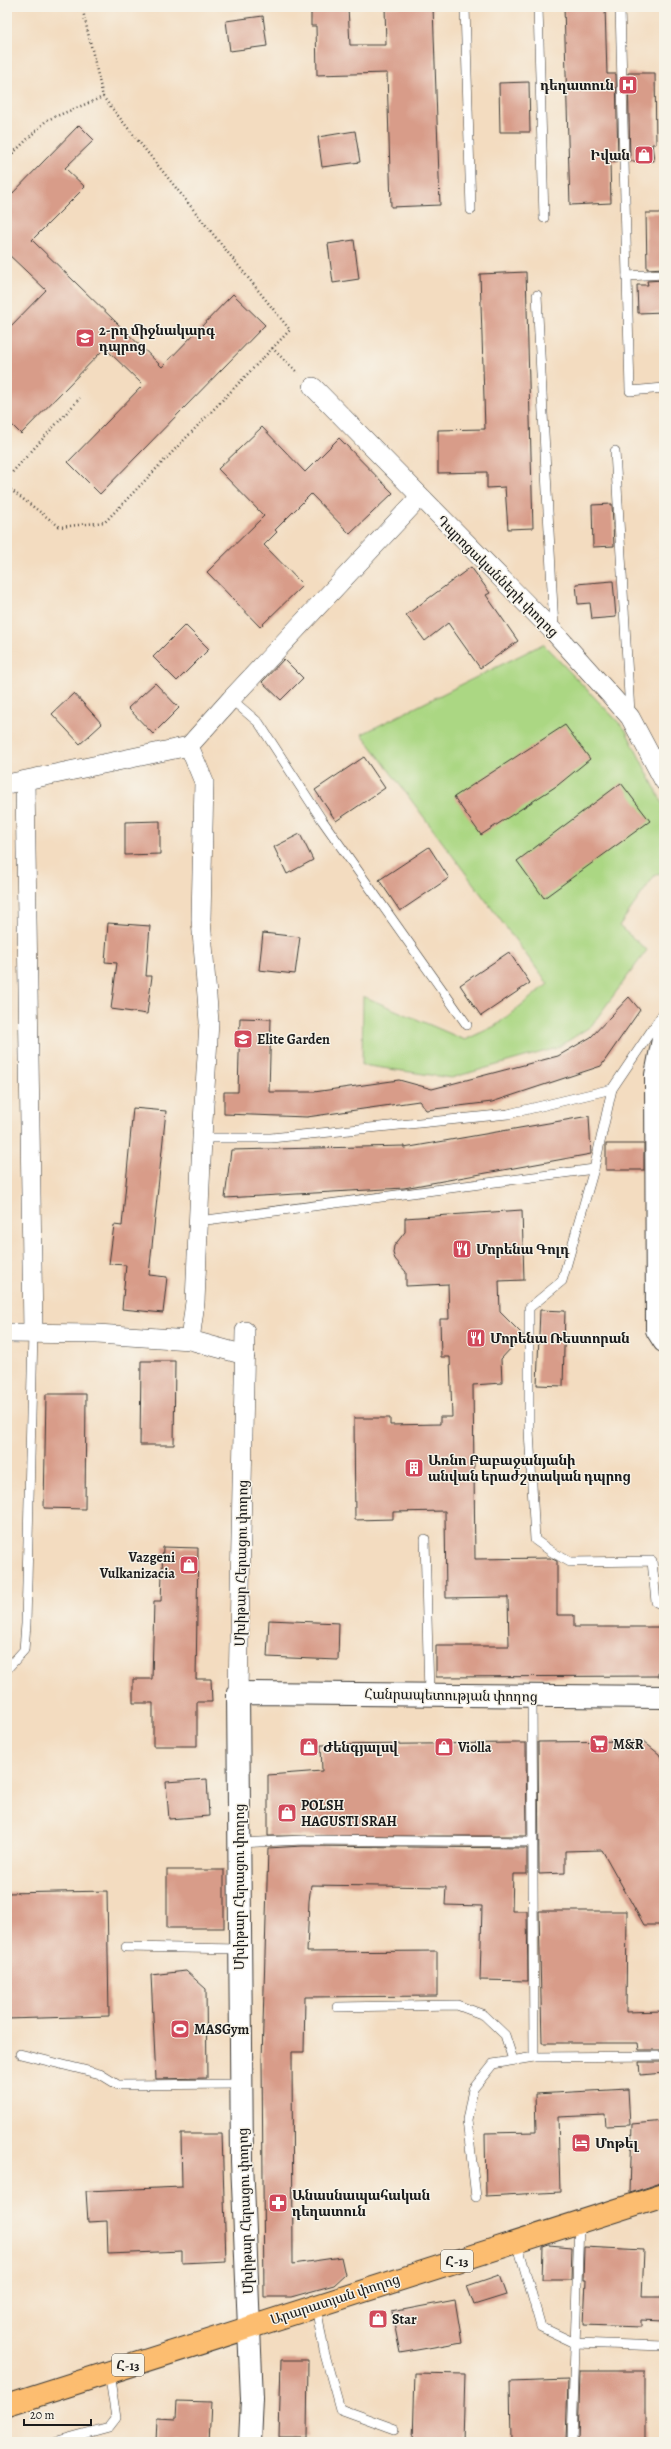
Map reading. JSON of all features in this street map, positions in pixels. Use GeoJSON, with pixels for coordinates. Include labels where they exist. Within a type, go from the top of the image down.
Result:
{"type":"FeatureCollection","features":[{"type":"Feature","properties":{"kind":"main road","name":"Արարատյան փողոց"},"geometry":{"type":"LineString","coordinates":[[7,2405],[250,2326],[664,2195]]}},
{"type":"Feature","properties":{"kind":"street","name":"Դպրոցականների փողոց"},"geometry":{"type":"LineString","coordinates":[[312,386],[554,632],[630,717],[664,781]]}},
{"type":"Feature","properties":{"kind":"street"},"geometry":{"type":"LineString","coordinates":[[7,784],[189,746],[230,699],[420,497]]}},
{"type":"Feature","properties":{"kind":"street"},"geometry":{"type":"LineString","coordinates":[[189,746],[204,782],[201,919],[209,1022],[195,1302],[190,1340]]}},
{"type":"Feature","properties":{"kind":"street"},"geometry":{"type":"LineString","coordinates":[[25,781],[33,1332]]}},
{"type":"Feature","properties":{"kind":"street"},"geometry":{"type":"LineString","coordinates":[[664,1034],[660,1075],[657,1330],[664,1341]]}},
{"type":"Feature","properties":{"kind":"street","name":"Մխիթար Հերացու փողոց"},"geometry":{"type":"LineString","coordinates":[[245,1331],[238,1693],[242,2161],[250,2326],[252,2399],[250,2442]]}},
{"type":"Feature","properties":{"kind":"street"},"geometry":{"type":"LineString","coordinates":[[7,1333],[33,1332],[190,1340],[245,1355]]}},
{"type":"Feature","properties":{"kind":"street","name":"Հանրապետության փողոց"},"geometry":{"type":"LineString","coordinates":[[238,1693],[664,1697]]}},
{"type":"Feature","properties":{"kind":"lane"},"geometry":{"type":"LineString","coordinates":[[465,7],[472,210]]}},
{"type":"Feature","properties":{"kind":"lane"},"geometry":{"type":"LineString","coordinates":[[538,7],[544,218]]}},
{"type":"Feature","properties":{"kind":"lane"},"geometry":{"type":"LineString","coordinates":[[620,7],[630,391],[664,388]]}},
{"type":"Feature","properties":{"kind":"lane"},"geometry":{"type":"LineString","coordinates":[[627,276],[664,274]]}},
{"type":"Feature","properties":{"kind":"lane"},"geometry":{"type":"LineString","coordinates":[[537,295],[554,632]]}},
{"type":"Feature","properties":{"kind":"lane"},"geometry":{"type":"LineString","coordinates":[[615,451],[630,717]]}},
{"type":"Feature","properties":{"kind":"lane"},"geometry":{"type":"LineString","coordinates":[[230,699],[259,723],[322,820],[468,1025]]}},
{"type":"Feature","properties":{"kind":"lane"},"geometry":{"type":"LineString","coordinates":[[664,1012],[612,1089],[594,1169],[562,1282],[530,1308],[528,1334],[529,1430],[535,1540],[570,1562],[652,1561],[656,1602],[664,1605]]}},
{"type":"Feature","properties":{"kind":"lane"},"geometry":{"type":"LineString","coordinates":[[202,1138],[271,1138],[508,1114],[612,1089]]}},
{"type":"Feature","properties":{"kind":"lane"},"geometry":{"type":"LineString","coordinates":[[199,1221],[594,1169]]}},
{"type":"Feature","properties":{"kind":"lane"},"geometry":{"type":"LineString","coordinates":[[7,1669],[24,1650],[26,1624],[33,1332]]}},
{"type":"Feature","properties":{"kind":"lane"},"geometry":{"type":"LineString","coordinates":[[425,1539],[429,1695]]}},
{"type":"Feature","properties":{"kind":"lane"},"geometry":{"type":"LineString","coordinates":[[532,1696],[531,1842],[534,2057]]}},
{"type":"Feature","properties":{"kind":"lane"},"geometry":{"type":"LineString","coordinates":[[239,1843],[303,1840],[531,1842]]}},
{"type":"Feature","properties":{"kind":"lane"},"geometry":{"type":"LineString","coordinates":[[126,1947],[240,1949]]}},
{"type":"Feature","properties":{"kind":"lane"},"geometry":{"type":"LineString","coordinates":[[337,2007],[457,2005],[484,2015],[505,2035],[513,2060]]}},
{"type":"Feature","properties":{"kind":"lane"},"geometry":{"type":"LineString","coordinates":[[20,2054],[100,2074],[118,2085],[241,2084]]}},
{"type":"Feature","properties":{"kind":"lane"},"geometry":{"type":"LineString","coordinates":[[476,2197],[467,2120],[472,2089],[494,2064],[534,2057],[664,2056]]}},
{"type":"Feature","properties":{"kind":"lane"},"geometry":{"type":"LineString","coordinates":[[572,2442],[579,2222]]}},
{"type":"Feature","properties":{"kind":"lane"},"geometry":{"type":"LineString","coordinates":[[517,2242],[541,2327],[575,2343],[664,2346]]}},
{"type":"Feature","properties":{"kind":"lane"},"geometry":{"type":"LineString","coordinates":[[316,2305],[324,2351],[340,2409],[395,2429]]}},
{"type":"Feature","properties":{"kind":"lane"},"geometry":{"type":"LineString","coordinates":[[54,2442],[109,2427],[114,2423],[116,2418],[109,2372]]}},
{"type":"Feature","properties":{"kind":"path"},"geometry":{"type":"LineString","coordinates":[[7,487],[60,527],[105,522],[290,330],[103,97],[82,7]]}},
{"type":"Feature","properties":{"kind":"path"},"geometry":{"type":"LineString","coordinates":[[7,159],[47,120],[103,97]]}},
{"type":"Feature","properties":{"kind":"path"},"geometry":{"type":"LineString","coordinates":[[272,348],[312,386]]}},
{"type":"Feature","properties":{"kind":"path"},"geometry":{"type":"LineString","coordinates":[[7,478],[80,398]]}},
{"type":"Feature","properties":{"kind":"green space"},"geometry":{"type":"Polygon","coordinates":[[[543,644],[625,729],[664,806],[664,872],[655,875],[619,926],[647,950],[591,1026],[557,1048],[451,1078],[362,1065],[363,996],[465,1040],[495,1026],[548,984],[362,734],[543,644]]]}},
{"type":"Feature","properties":{"kind":"building"},"geometry":{"type":"Polygon","coordinates":[[[311,7],[348,7],[350,45],[386,45],[385,7],[433,7],[440,205],[391,207],[387,73],[317,75],[316,26],[311,26],[311,7]]]}},
{"type":"Feature","properties":{"kind":"building"},"geometry":{"type":"Polygon","coordinates":[[[564,7],[605,7],[607,74],[616,74],[618,161],[610,162],[611,203],[570,205],[564,7]]]}},
{"type":"Feature","properties":{"kind":"building"},"geometry":{"type":"Polygon","coordinates":[[[263,16],[267,46],[230,51],[226,21],[263,16]]]}},
{"type":"Feature","properties":{"kind":"building"},"geometry":{"type":"Polygon","coordinates":[[[628,73],[655,73],[656,144],[652,144],[654,161],[630,161],[628,73]]]}},
{"type":"Feature","properties":{"kind":"building"},"geometry":{"type":"Polygon","coordinates":[[[529,82],[530,132],[500,132],[499,83],[529,82]]]}},
{"type":"Feature","properties":{"kind":"building"},"geometry":{"type":"Polygon","coordinates":[[[79,125],[94,140],[65,168],[85,187],[32,240],[162,367],[233,294],[265,325],[100,494],[68,462],[143,385],[105,348],[21,434],[7,420],[7,330],[46,290],[7,253],[7,199],[79,125]]]}},
{"type":"Feature","properties":{"kind":"building"},"geometry":{"type":"Polygon","coordinates":[[[355,131],[360,162],[322,167],[318,137],[355,131]]]}},
{"type":"Feature","properties":{"kind":"building"},"geometry":{"type":"Polygon","coordinates":[[[646,213],[664,213],[664,268],[647,269],[646,213]]]}},
{"type":"Feature","properties":{"kind":"building"},"geometry":{"type":"Polygon","coordinates":[[[354,240],[359,279],[333,283],[328,244],[354,240]]]}},
{"type":"Feature","properties":{"kind":"building"},"geometry":{"type":"Polygon","coordinates":[[[526,272],[533,528],[508,529],[505,487],[487,488],[487,472],[438,473],[438,430],[485,429],[480,274],[526,272]]]}},
{"type":"Feature","properties":{"kind":"building"},"geometry":{"type":"Polygon","coordinates":[[[664,280],[664,312],[638,313],[637,285],[648,285],[647,281],[664,280]]]}},
{"type":"Feature","properties":{"kind":"building"},"geometry":{"type":"Polygon","coordinates":[[[262,427],[305,472],[339,438],[393,493],[350,534],[311,494],[275,530],[277,532],[264,545],[303,585],[260,627],[207,572],[264,516],[218,469],[262,427]]]}},
{"type":"Feature","properties":{"kind":"building"},"geometry":{"type":"Polygon","coordinates":[[[612,504],[614,546],[593,547],[592,505],[612,504]]]}},
{"type":"Feature","properties":{"kind":"building"},"geometry":{"type":"Polygon","coordinates":[[[471,567],[490,593],[486,595],[518,641],[480,668],[448,623],[425,641],[406,615],[471,567]]]}},
{"type":"Feature","properties":{"kind":"building"},"geometry":{"type":"Polygon","coordinates":[[[613,581],[616,617],[592,619],[590,603],[578,604],[576,584],[613,581]]]}},
{"type":"Feature","properties":{"kind":"building"},"geometry":{"type":"Polygon","coordinates":[[[185,625],[209,649],[177,681],[153,657],[185,625]]]}},
{"type":"Feature","properties":{"kind":"building"},"geometry":{"type":"Polygon","coordinates":[[[284,659],[303,678],[281,700],[262,682],[284,659]]]}},
{"type":"Feature","properties":{"kind":"building"},"geometry":{"type":"Polygon","coordinates":[[[155,683],[179,708],[153,734],[128,708],[155,683]]]}},
{"type":"Feature","properties":{"kind":"building"},"geometry":{"type":"Polygon","coordinates":[[[74,693],[102,724],[80,744],[52,714],[74,693]]]}},
{"type":"Feature","properties":{"kind":"building"},"geometry":{"type":"Polygon","coordinates":[[[565,725],[590,759],[558,785],[481,835],[454,797],[565,725]]]}},
{"type":"Feature","properties":{"kind":"building"},"geometry":{"type":"Polygon","coordinates":[[[364,757],[385,788],[336,821],[315,790],[364,757]]]}},
{"type":"Feature","properties":{"kind":"building"},"geometry":{"type":"Polygon","coordinates":[[[621,783],[650,821],[544,898],[517,861],[621,783]]]}},
{"type":"Feature","properties":{"kind":"building"},"geometry":{"type":"Polygon","coordinates":[[[160,821],[160,854],[125,855],[125,822],[160,821]]]}},
{"type":"Feature","properties":{"kind":"building"},"geometry":{"type":"Polygon","coordinates":[[[300,834],[313,860],[287,874],[274,847],[300,834]]]}},
{"type":"Feature","properties":{"kind":"building"},"geometry":{"type":"Polygon","coordinates":[[[429,847],[449,878],[400,911],[379,880],[429,847]]]}},
{"type":"Feature","properties":{"kind":"building"},"geometry":{"type":"Polygon","coordinates":[[[108,923],[150,926],[146,976],[152,976],[147,1014],[111,1009],[117,963],[105,962],[108,923]]]}},
{"type":"Feature","properties":{"kind":"building"},"geometry":{"type":"Polygon","coordinates":[[[263,933],[300,937],[295,974],[259,970],[263,933]]]}},
{"type":"Feature","properties":{"kind":"building"},"geometry":{"type":"Polygon","coordinates":[[[509,952],[530,983],[481,1016],[460,985],[509,952]]]}},
{"type":"Feature","properties":{"kind":"building"},"geometry":{"type":"Polygon","coordinates":[[[629,997],[640,1010],[601,1066],[492,1102],[426,1110],[419,1101],[307,1117],[224,1114],[224,1092],[238,1092],[240,1018],[271,1019],[269,1092],[314,1092],[399,1080],[432,1089],[558,1056],[591,1037],[629,997]]]}},
{"type":"Feature","properties":{"kind":"building"},"geometry":{"type":"Polygon","coordinates":[[[133,1108],[166,1111],[149,1275],[167,1277],[163,1313],[122,1309],[126,1265],[109,1264],[114,1225],[122,1226],[133,1108]]]}},
{"type":"Feature","properties":{"kind":"building"},"geometry":{"type":"Polygon","coordinates":[[[589,1116],[591,1154],[404,1188],[225,1198],[231,1150],[404,1146],[404,1148],[589,1116]]]}},
{"type":"Feature","properties":{"kind":"building"},"geometry":{"type":"Polygon","coordinates":[[[606,1144],[644,1144],[644,1170],[606,1170],[606,1144]]]}},
{"type":"Feature","properties":{"kind":"building"},"geometry":{"type":"Polygon","coordinates":[[[522,1210],[524,1280],[499,1281],[500,1312],[523,1335],[501,1359],[502,1383],[473,1385],[475,1559],[550,1558],[557,1561],[557,1615],[574,1615],[574,1627],[664,1627],[664,1672],[658,1672],[658,1676],[436,1677],[436,1646],[509,1646],[508,1597],[446,1598],[445,1511],[393,1512],[393,1519],[355,1520],[354,1418],[390,1418],[390,1425],[440,1424],[440,1417],[452,1417],[450,1357],[441,1357],[440,1319],[449,1319],[448,1284],[406,1286],[406,1272],[395,1259],[393,1253],[394,1246],[405,1232],[405,1218],[522,1210]]]}},
{"type":"Feature","properties":{"kind":"building"},"geometry":{"type":"Polygon","coordinates":[[[540,1310],[565,1311],[563,1386],[537,1385],[540,1310]]]}},
{"type":"Feature","properties":{"kind":"building"},"geometry":{"type":"Polygon","coordinates":[[[141,1361],[175,1361],[174,1445],[140,1445],[141,1361]]]}},
{"type":"Feature","properties":{"kind":"building"},"geometry":{"type":"Polygon","coordinates":[[[46,1394],[86,1394],[85,1509],[44,1508],[46,1394]]]}},
{"type":"Feature","properties":{"kind":"building"},"geometry":{"type":"Polygon","coordinates":[[[163,1547],[198,1548],[196,1679],[211,1679],[212,1702],[197,1702],[197,1746],[153,1746],[153,1703],[133,1703],[133,1679],[152,1679],[154,1601],[161,1601],[163,1547]]]}},
{"type":"Feature","properties":{"kind":"building"},"geometry":{"type":"Polygon","coordinates":[[[269,1620],[339,1623],[338,1660],[267,1657],[269,1620]]]}},
{"type":"Feature","properties":{"kind":"building"},"geometry":{"type":"Polygon","coordinates":[[[643,1741],[659,1754],[664,1763],[664,1925],[644,1925],[602,1850],[565,1851],[565,1873],[539,1874],[538,1742],[643,1741]]]}},
{"type":"Feature","properties":{"kind":"building"},"geometry":{"type":"Polygon","coordinates":[[[526,1743],[527,1836],[268,1836],[268,1775],[322,1771],[321,1745],[526,1743]]]}},
{"type":"Feature","properties":{"kind":"building"},"geometry":{"type":"Polygon","coordinates":[[[207,1779],[209,1816],[169,1819],[166,1782],[207,1779]]]}},
{"type":"Feature","properties":{"kind":"building"},"geometry":{"type":"Polygon","coordinates":[[[303,1846],[527,1848],[527,1874],[513,1874],[512,1911],[527,1911],[528,1981],[480,1980],[482,1906],[445,1905],[446,1887],[311,1885],[307,1952],[437,1951],[437,1996],[305,1997],[304,2052],[292,2052],[293,2264],[341,2257],[345,2275],[334,2285],[291,2297],[264,2297],[262,2060],[268,1848],[303,1846]]]}},
{"type":"Feature","properties":{"kind":"building"},"geometry":{"type":"Polygon","coordinates":[[[167,1870],[224,1870],[224,1928],[167,1928],[167,1870]]]}},
{"type":"Feature","properties":{"kind":"building"},"geometry":{"type":"Polygon","coordinates":[[[107,1891],[109,2016],[7,2019],[7,1893],[107,1891]]]}},
{"type":"Feature","properties":{"kind":"building"},"geometry":{"type":"Polygon","coordinates":[[[539,1911],[627,1911],[626,2012],[664,2011],[664,2050],[639,2050],[638,2043],[542,2043],[539,1911]]]}},
{"type":"Feature","properties":{"kind":"building"},"geometry":{"type":"Polygon","coordinates":[[[186,1971],[206,1989],[207,2078],[156,2079],[151,1975],[186,1971]]]}},
{"type":"Feature","properties":{"kind":"building"},"geometry":{"type":"Polygon","coordinates":[[[639,2062],[664,2062],[664,2073],[640,2075],[639,2062]]]}},
{"type":"Feature","properties":{"kind":"building"},"geometry":{"type":"Polygon","coordinates":[[[628,2089],[630,2125],[606,2126],[605,2115],[558,2117],[560,2192],[486,2196],[485,2133],[536,2132],[535,2094],[628,2089]]]}},
{"type":"Feature","properties":{"kind":"building"},"geometry":{"type":"Polygon","coordinates":[[[664,2121],[664,2182],[630,2193],[632,2124],[664,2121]]]}},
{"type":"Feature","properties":{"kind":"building"},"geometry":{"type":"Polygon","coordinates":[[[181,2134],[222,2134],[226,2261],[182,2263],[182,2251],[108,2254],[107,2221],[88,2222],[86,2191],[182,2187],[181,2134]]]}},
{"type":"Feature","properties":{"kind":"building"},"geometry":{"type":"Polygon","coordinates":[[[549,2245],[572,2247],[571,2280],[542,2280],[543,2247],[549,2245]]]}},
{"type":"Feature","properties":{"kind":"building"},"geometry":{"type":"Polygon","coordinates":[[[584,2247],[644,2250],[642,2297],[664,2297],[664,2321],[641,2320],[641,2327],[584,2325],[586,2280],[583,2280],[584,2247]]]}},
{"type":"Feature","properties":{"kind":"building"},"geometry":{"type":"Polygon","coordinates":[[[499,2275],[506,2295],[474,2305],[467,2286],[499,2275]]]}},
{"type":"Feature","properties":{"kind":"building"},"geometry":{"type":"Polygon","coordinates":[[[455,2300],[462,2342],[400,2353],[392,2312],[455,2300]]]}},
{"type":"Feature","properties":{"kind":"building"},"geometry":{"type":"Polygon","coordinates":[[[281,2360],[308,2360],[307,2437],[279,2437],[281,2360]]]}},
{"type":"Feature","properties":{"kind":"building"},"geometry":{"type":"Polygon","coordinates":[[[580,2371],[645,2371],[645,2442],[578,2442],[580,2371]]]}},
{"type":"Feature","properties":{"kind":"building"},"geometry":{"type":"Polygon","coordinates":[[[415,2373],[465,2374],[463,2442],[413,2442],[415,2373]]]}},
{"type":"Feature","properties":{"kind":"building"},"geometry":{"type":"Polygon","coordinates":[[[568,2380],[566,2442],[511,2442],[510,2382],[568,2380]]]}},
{"type":"Feature","properties":{"kind":"building"},"geometry":{"type":"Polygon","coordinates":[[[177,2401],[211,2402],[209,2442],[156,2442],[157,2418],[176,2419],[177,2401]]]}},
{"type":"Feature","properties":{"kind":"place","name":"դեղատուն"},"geometry":{"type":"Point","coordinates":[628,85]}},
{"type":"Feature","properties":{"kind":"place","name":"Իվան"},"geometry":{"type":"Point","coordinates":[644,155]}},
{"type":"Feature","properties":{"kind":"place","name":"2-րդ միջնակարգ դպրոց"},"geometry":{"type":"Point","coordinates":[85,338]}},
{"type":"Feature","properties":{"kind":"place","name":"Elite Garden"},"geometry":{"type":"Point","coordinates":[243,1039]}},
{"type":"Feature","properties":{"kind":"place","name":"Մորենա Գոլդ"},"geometry":{"type":"Point","coordinates":[462,1249]}},
{"type":"Feature","properties":{"kind":"place","name":"Մորենա Ռեստորան"},"geometry":{"type":"Point","coordinates":[476,1338]}},
{"type":"Feature","properties":{"kind":"place","name":"Առնո Բաբաջանյանի անվան երաժշտական դպրոց"},"geometry":{"type":"Point","coordinates":[414,1468]}},
{"type":"Feature","properties":{"kind":"place","name":"Vazgeni Vulkanizacia"},"geometry":{"type":"Point","coordinates":[189,1565]}},
{"type":"Feature","properties":{"kind":"place","name":"M&R"},"geometry":{"type":"Point","coordinates":[599,1744]}},
{"type":"Feature","properties":{"kind":"place","name":"Ժենգյալսվ"},"geometry":{"type":"Point","coordinates":[309,1747]}},
{"type":"Feature","properties":{"kind":"place","name":"Violla"},"geometry":{"type":"Point","coordinates":[444,1747]}},
{"type":"Feature","properties":{"kind":"place","name":"POLSH HAGUSTI SRAH"},"geometry":{"type":"Point","coordinates":[287,1813]}},
{"type":"Feature","properties":{"kind":"place","name":"MASGym"},"geometry":{"type":"Point","coordinates":[180,2029]}},
{"type":"Feature","properties":{"kind":"place","name":"Մոթել"},"geometry":{"type":"Point","coordinates":[581,2143]}},
{"type":"Feature","properties":{"kind":"place","name":"Անասնապահական դեղատուն"},"geometry":{"type":"Point","coordinates":[278,2203]}},
{"type":"Feature","properties":{"kind":"place","name":"Star"},"geometry":{"type":"Point","coordinates":[378,2319]}}]}
